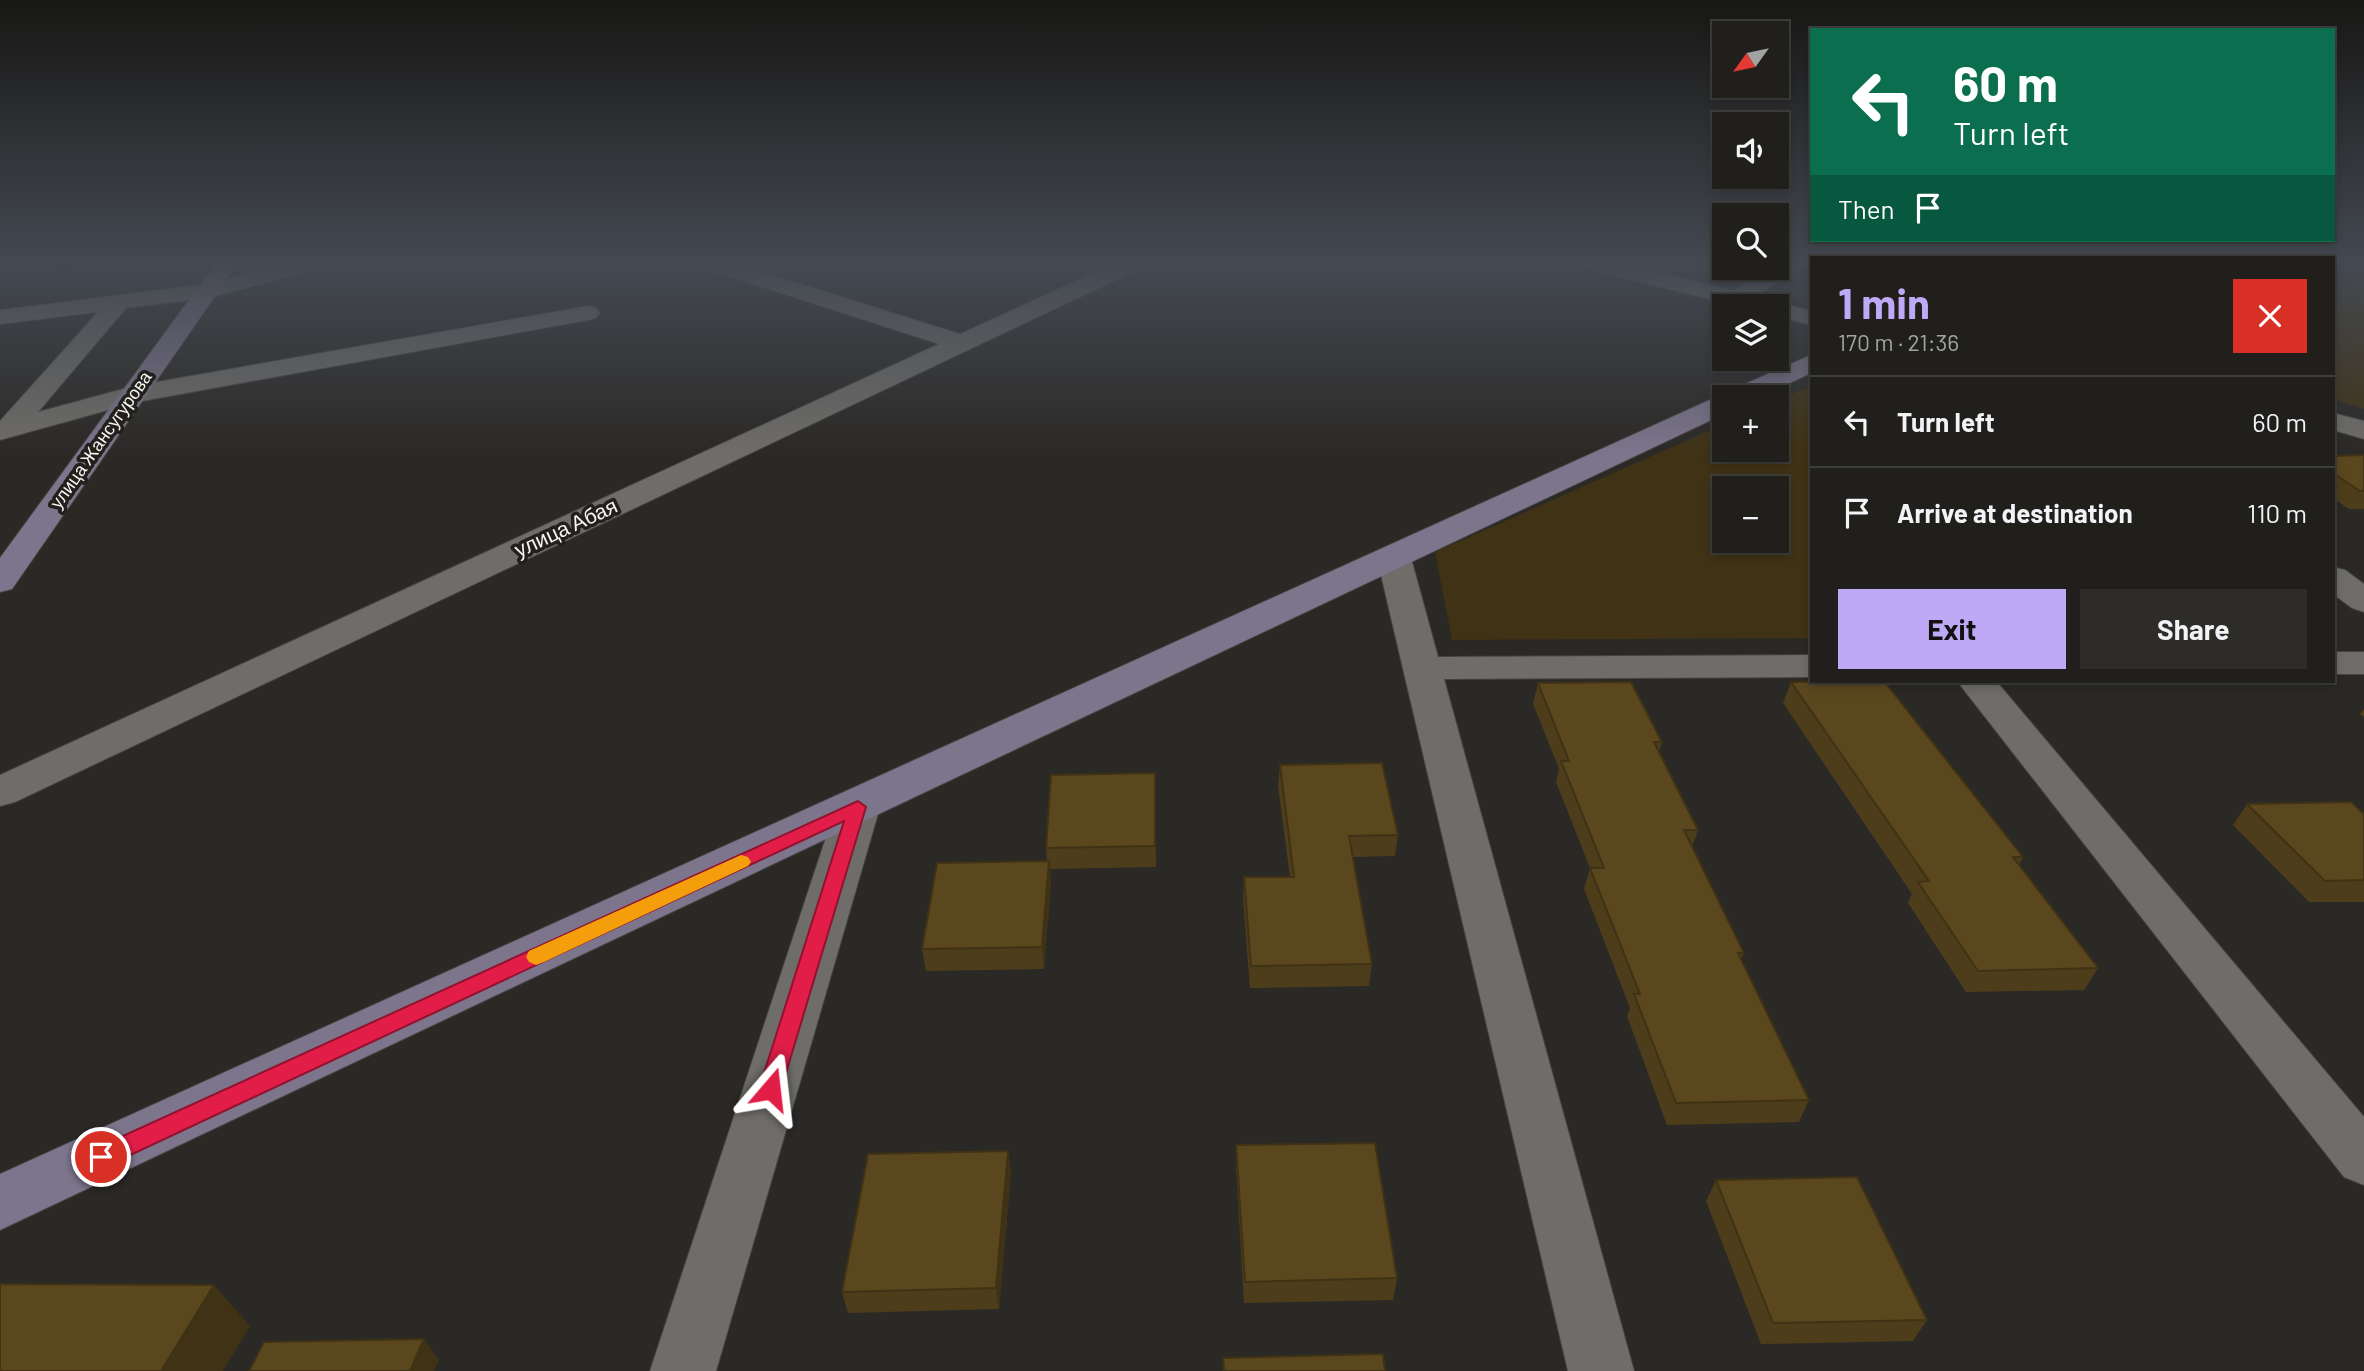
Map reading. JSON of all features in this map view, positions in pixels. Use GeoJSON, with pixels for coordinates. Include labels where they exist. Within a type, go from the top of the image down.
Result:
{"type":"FeatureCollection","features":[{"type":"Feature","properties":{"kind":"main road","name":"улица Жансугурова"},"geometry":{"type":"LineString","coordinates":[[0,582],[182,327]]}},
{"type":"Feature","properties":{"kind":"main road"},"geometry":{"type":"LineString","coordinates":[[1764,385],[1810,363]]}},
{"type":"Feature","properties":{"kind":"main road"},"geometry":{"type":"LineString","coordinates":[[0,1203],[1712,410]]}},
{"type":"Feature","properties":{"kind":"street"},"geometry":{"type":"LineString","coordinates":[[5,430],[97,327]]}},
{"type":"Feature","properties":{"kind":"street"},"geometry":{"type":"LineString","coordinates":[[5,430],[134,394],[510,327]]}},
{"type":"Feature","properties":{"kind":"street"},"geometry":{"type":"LineString","coordinates":[[912,327],[962,343]]}},
{"type":"Feature","properties":{"kind":"street","name":"улица Абая"},"geometry":{"type":"LineString","coordinates":[[0,792],[996,327]]}},
{"type":"Feature","properties":{"kind":"street"},"geometry":{"type":"LineString","coordinates":[[2335,422],[2364,430]]}},
{"type":"Feature","properties":{"kind":"street"},"geometry":{"type":"LineString","coordinates":[[1394,558],[1601,1371]]}},
{"type":"Feature","properties":{"kind":"street"},"geometry":{"type":"LineString","coordinates":[[2335,579],[2364,601]]}},
{"type":"Feature","properties":{"kind":"street"},"geometry":{"type":"LineString","coordinates":[[2335,663],[2364,663]]}},
{"type":"Feature","properties":{"kind":"street"},"geometry":{"type":"LineString","coordinates":[[1422,667],[1810,666]]}},
{"type":"Feature","properties":{"kind":"street"},"geometry":{"type":"LineString","coordinates":[[1978,683],[2364,1159]]}},
{"type":"Feature","properties":{"kind":"street"},"geometry":{"type":"LineString","coordinates":[[683,1371],[858,807]]}},
{"type":"Feature","properties":{"kind":"shaded area"},"geometry":{"type":"Polygon","coordinates":[[[2335,327],[2364,327],[2364,409],[2335,400],[2335,327]]]}},
{"type":"Feature","properties":{"kind":"shaded area"},"geometry":{"type":"Polygon","coordinates":[[[1810,386],[1810,638],[1452,640],[1435,552],[1712,429],[1712,462],[1789,462],[1789,395],[1810,386]]]}},
{"type":"Feature","properties":{"kind":"building"},"geometry":{"type":"Polygon","coordinates":[[[2364,455],[2364,491],[2335,474],[2335,456],[2364,455]]]}},
{"type":"Feature","properties":{"kind":"building"},"geometry":{"type":"Polygon","coordinates":[[[1631,682],[1662,742],[1654,742],[1698,830],[1684,830],[1744,953],[1738,953],[1809,1100],[1676,1103],[1634,994],[1640,994],[1590,868],[1604,868],[1561,761],[1569,761],[1538,683],[1631,682]]]}},
{"type":"Feature","properties":{"kind":"building"},"geometry":{"type":"Polygon","coordinates":[[[1791,682],[1886,683],[2023,857],[2013,857],[2098,968],[1978,971],[1918,882],[1929,881],[1791,682]]]}},
{"type":"Feature","properties":{"kind":"building"},"geometry":{"type":"Polygon","coordinates":[[[1382,763],[1398,835],[1349,836],[1372,964],[1251,966],[1244,877],[1294,877],[1280,765],[1382,763]]]}},
{"type":"Feature","properties":{"kind":"building"},"geometry":{"type":"Polygon","coordinates":[[[1155,773],[1155,846],[1046,848],[1051,775],[1155,773]]]}},
{"type":"Feature","properties":{"kind":"building"},"geometry":{"type":"Polygon","coordinates":[[[2351,802],[2364,814],[2364,880],[2325,881],[2247,804],[2351,802]]]}},
{"type":"Feature","properties":{"kind":"building"},"geometry":{"type":"Polygon","coordinates":[[[1049,861],[1042,947],[922,949],[937,863],[1049,861]]]}},
{"type":"Feature","properties":{"kind":"building"},"geometry":{"type":"Polygon","coordinates":[[[1375,1143],[1397,1278],[1245,1282],[1236,1145],[1375,1143]]]}},
{"type":"Feature","properties":{"kind":"building"},"geometry":{"type":"Polygon","coordinates":[[[1008,1151],[996,1288],[842,1292],[868,1154],[1008,1151]]]}},
{"type":"Feature","properties":{"kind":"building"},"geometry":{"type":"Polygon","coordinates":[[[1857,1177],[1927,1320],[1773,1323],[1716,1180],[1857,1177]]]}},
{"type":"Feature","properties":{"kind":"building"},"geometry":{"type":"Polygon","coordinates":[[[0,1284],[214,1285],[161,1371],[0,1371],[0,1284]]]}},
{"type":"Feature","properties":{"kind":"building"},"geometry":{"type":"Polygon","coordinates":[[[424,1339],[410,1371],[249,1371],[264,1342],[424,1339]]]}},
{"type":"Feature","properties":{"kind":"building"},"geometry":{"type":"Polygon","coordinates":[[[1383,1354],[1385,1371],[1224,1371],[1223,1358],[1383,1354]]]}},
{"type":"Feature","properties":{"kind":"slow traffic"},"geometry":{"type":"LineString","coordinates":[[536,957],[741,862]]}},
{"type":"Feature","properties":{"kind":"route"},"geometry":{"type":"LineString","coordinates":[[101,1157],[858,807],[771,1089]]}}]}
